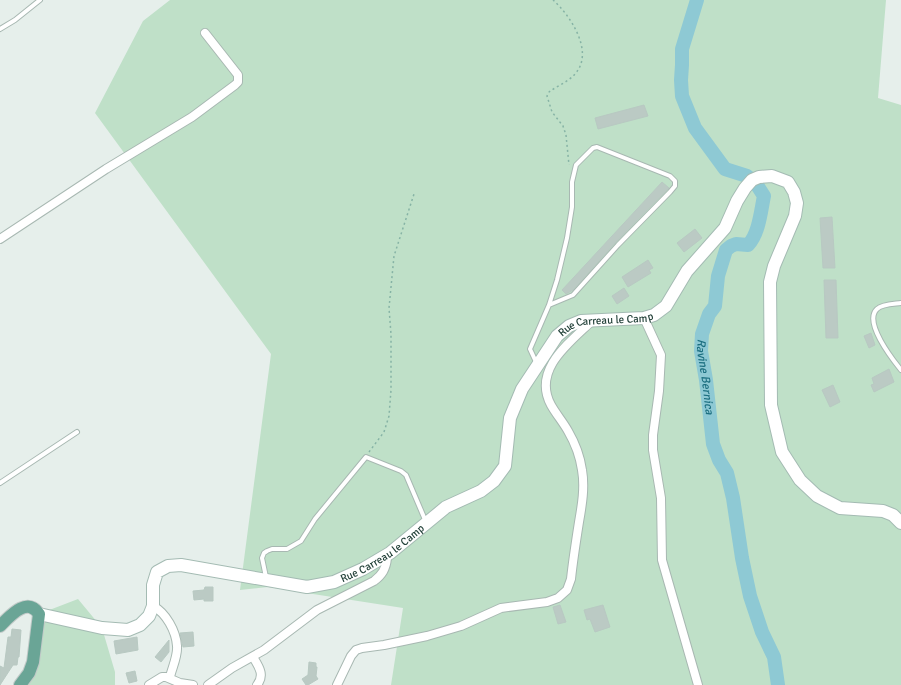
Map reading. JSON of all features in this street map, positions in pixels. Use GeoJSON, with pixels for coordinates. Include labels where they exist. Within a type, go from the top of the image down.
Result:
{"type":"FeatureCollection","features":[{"type":"Feature","properties":{"kind":"main road","name":"Rue Carreau le Camp"},"geometry":{"type":"LineString","coordinates":[[153,606],[153,585],[157,572],[168,566],[181,565],[307,587],[334,582],[363,569],[386,556],[446,507],[481,490],[494,481],[505,466],[510,418],[522,389],[557,336],[569,326],[581,321],[644,318],[654,314],[666,306],[687,271],[725,228],[745,188],[752,180],[759,177],[772,176],[788,182],[794,192],[797,203],[795,216],[774,266],[770,282],[770,404],[782,452],[800,480],[817,496],[840,508],[883,511],[893,515],[901,523]]}},
{"type":"Feature","properties":{"kind":"main road"},"geometry":{"type":"LineString","coordinates":[[0,626],[20,609],[28,606],[35,608],[39,614],[33,662],[29,673],[20,685]]}},
{"type":"Feature","properties":{"kind":"main road"},"geometry":{"type":"LineString","coordinates":[[39,614],[102,628],[128,630],[140,625],[149,616],[153,606]]}},
{"type":"Feature","properties":{"kind":"street"},"geometry":{"type":"LineString","coordinates":[[0,239],[106,169],[192,117],[238,82],[238,75],[205,34]]}},
{"type":"Feature","properties":{"kind":"street"},"geometry":{"type":"LineString","coordinates":[[644,318],[661,355],[659,391],[653,435],[653,450],[661,498],[662,560],[698,680],[698,685]]}},
{"type":"Feature","properties":{"kind":"street"},"geometry":{"type":"LineString","coordinates":[[337,685],[351,656],[356,650],[427,636],[461,626],[501,608],[547,602],[558,598],[567,590],[583,494],[583,472],[578,452],[568,431],[551,406],[545,392],[545,380],[550,366],[563,349],[592,321]]}},
{"type":"Feature","properties":{"kind":"street"},"geometry":{"type":"LineString","coordinates":[[208,685],[238,664],[253,657],[317,610],[374,582],[385,570],[387,563],[386,556]]}},
{"type":"Feature","properties":{"kind":"street"},"geometry":{"type":"LineString","coordinates":[[153,606],[159,609],[174,632],[177,647],[170,677]]}},
{"type":"Feature","properties":{"kind":"street"},"geometry":{"type":"LineString","coordinates":[[253,657],[262,674],[258,685]]}},
{"type":"Feature","properties":{"kind":"street"},"geometry":{"type":"LineString","coordinates":[[149,685],[162,677],[170,677],[180,683],[194,685]]}},
{"type":"Feature","properties":{"kind":"lane"},"geometry":{"type":"LineString","coordinates":[[0,29],[15,20],[40,0]]}},
{"type":"Feature","properties":{"kind":"lane"},"geometry":{"type":"LineString","coordinates":[[537,365],[530,349],[549,305],[557,280],[567,238],[572,207],[573,174],[576,165],[593,148],[597,147],[670,176],[675,181],[674,186],[573,295],[549,305]]}},
{"type":"Feature","properties":{"kind":"lane"},"geometry":{"type":"LineString","coordinates":[[901,303],[876,309],[874,318],[876,330],[881,342],[901,370]]}},
{"type":"Feature","properties":{"kind":"lane"},"geometry":{"type":"LineString","coordinates":[[0,482],[77,432]]}},
{"type":"Feature","properties":{"kind":"lane"},"geometry":{"type":"LineString","coordinates":[[267,580],[262,558],[264,554],[272,549],[286,549],[301,541],[315,519],[366,456],[401,470],[406,475],[426,522]]}},
{"type":"Feature","properties":{"kind":"path"},"geometry":{"type":"LineString","coordinates":[[553,0],[569,17],[577,32],[582,49],[582,58],[575,74],[549,92],[547,96],[552,112],[563,126],[566,135],[570,168],[573,174]]}},
{"type":"Feature","properties":{"kind":"path"},"geometry":{"type":"LineString","coordinates":[[366,456],[384,432],[389,416],[391,390],[391,334],[389,308],[394,256],[414,194]]}},
{"type":"Feature","properties":{"kind":"green space"},"geometry":{"type":"Polygon","coordinates":[[[170,0],[886,0],[878,98],[901,105],[901,685],[391,685],[403,608],[268,587],[240,590],[271,354],[95,113],[143,21],[170,0]]]}},
{"type":"Feature","properties":{"kind":"green space"},"geometry":{"type":"Polygon","coordinates":[[[78,599],[102,628],[115,672],[115,685],[20,685],[29,673],[39,614],[78,599]]]}},
{"type":"Feature","properties":{"kind":"building"},"geometry":{"type":"Polygon","coordinates":[[[644,105],[648,116],[598,129],[595,118],[644,105]]]}},
{"type":"Feature","properties":{"kind":"building"},"geometry":{"type":"Polygon","coordinates":[[[662,182],[669,188],[615,243],[573,290],[566,294],[562,290],[662,182]]]}},
{"type":"Feature","properties":{"kind":"building"},"geometry":{"type":"Polygon","coordinates":[[[832,217],[835,268],[823,268],[820,218],[832,217]]]}},
{"type":"Feature","properties":{"kind":"building"},"geometry":{"type":"Polygon","coordinates":[[[695,229],[702,238],[684,252],[677,243],[695,229]]]}},
{"type":"Feature","properties":{"kind":"building"},"geometry":{"type":"Polygon","coordinates":[[[648,260],[653,268],[649,270],[651,273],[628,287],[622,277],[648,260]]]}},
{"type":"Feature","properties":{"kind":"building"},"geometry":{"type":"Polygon","coordinates":[[[824,280],[836,280],[838,338],[826,338],[824,280]]]}},
{"type":"Feature","properties":{"kind":"building"},"geometry":{"type":"Polygon","coordinates":[[[624,288],[629,296],[617,304],[612,296],[624,288]]]}},
{"type":"Feature","properties":{"kind":"building"},"geometry":{"type":"Polygon","coordinates":[[[871,333],[875,345],[869,348],[864,336],[871,333]]]}},
{"type":"Feature","properties":{"kind":"building"},"geometry":{"type":"Polygon","coordinates":[[[889,369],[894,382],[874,392],[871,385],[874,384],[872,378],[889,369]]]}},
{"type":"Feature","properties":{"kind":"building"},"geometry":{"type":"Polygon","coordinates":[[[833,385],[840,402],[830,407],[822,390],[833,385]]]}},
{"type":"Feature","properties":{"kind":"building"},"geometry":{"type":"Polygon","coordinates":[[[205,587],[213,587],[213,601],[204,601],[204,599],[194,600],[193,591],[204,590],[205,587]]]}},
{"type":"Feature","properties":{"kind":"building"},"geometry":{"type":"Polygon","coordinates":[[[560,605],[566,622],[558,624],[553,607],[560,605]]]}},
{"type":"Feature","properties":{"kind":"building"},"geometry":{"type":"Polygon","coordinates":[[[603,605],[610,627],[595,632],[590,619],[587,620],[584,610],[603,605]]]}},
{"type":"Feature","properties":{"kind":"building"},"geometry":{"type":"Polygon","coordinates":[[[12,629],[21,630],[19,657],[17,665],[13,665],[0,685],[0,666],[4,668],[8,637],[11,637],[12,629]]]}},
{"type":"Feature","properties":{"kind":"building"},"geometry":{"type":"Polygon","coordinates":[[[193,632],[194,646],[183,647],[180,633],[193,632]]]}},
{"type":"Feature","properties":{"kind":"building"},"geometry":{"type":"Polygon","coordinates":[[[137,637],[138,650],[116,654],[114,641],[137,637]]]}},
{"type":"Feature","properties":{"kind":"building"},"geometry":{"type":"Polygon","coordinates":[[[169,640],[169,652],[161,662],[155,657],[169,640]]]}},
{"type":"Feature","properties":{"kind":"building"},"geometry":{"type":"Polygon","coordinates":[[[309,662],[316,663],[316,676],[318,679],[306,685],[302,679],[308,675],[309,662]]]}},
{"type":"Feature","properties":{"kind":"building"},"geometry":{"type":"Polygon","coordinates":[[[135,671],[137,681],[129,683],[126,673],[135,671]]]}},
{"type":"Feature","properties":{"kind":"waterway","name":"Ravine Bernica"},"geometry":{"type":"LineString","coordinates":[[697,0],[682,49],[682,96],[695,128],[725,169],[747,176],[755,182],[764,196],[759,222],[752,240],[748,245],[736,244],[726,250],[718,276],[715,306],[709,314],[702,334],[701,351],[706,380],[713,444],[719,460],[727,473],[733,498],[742,558],[750,596],[762,632],[774,657],[778,685]]}}]}
